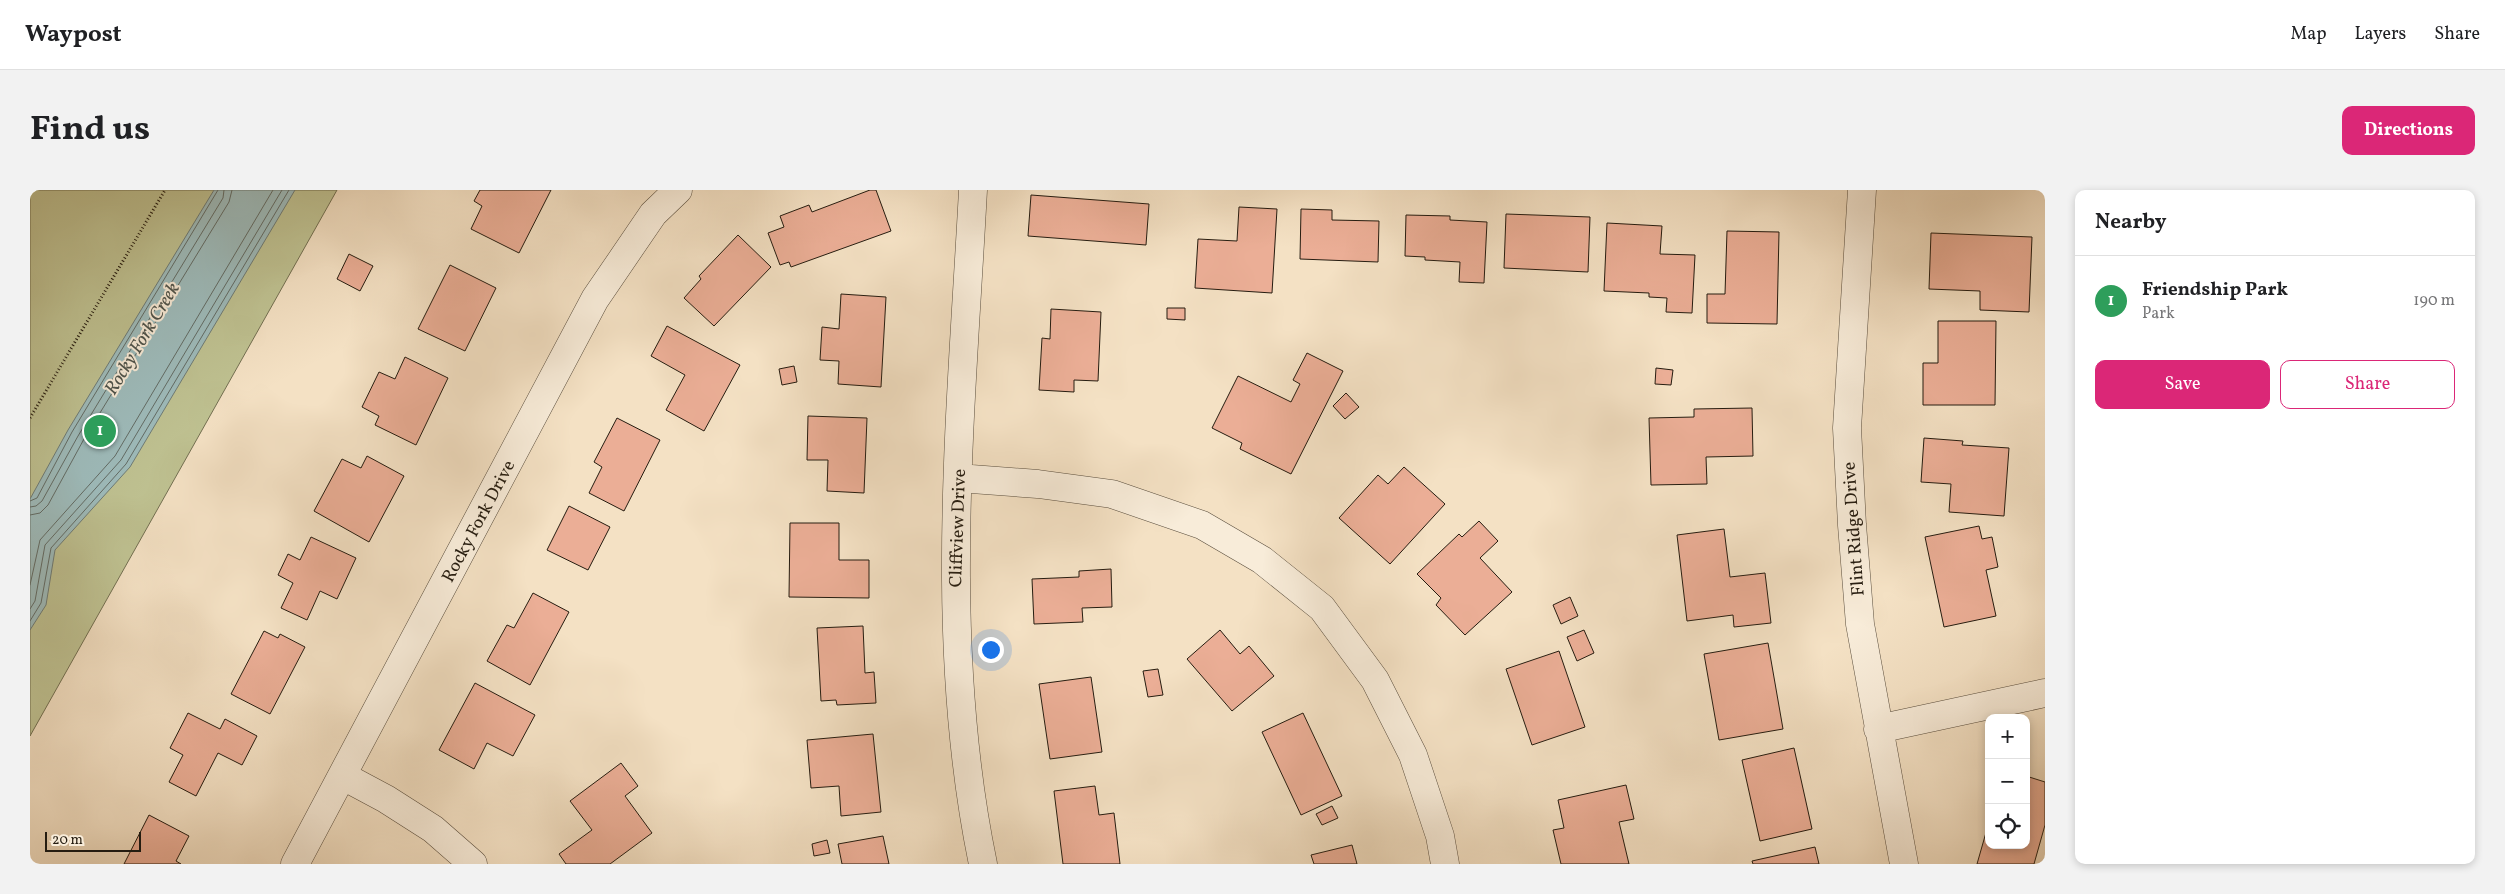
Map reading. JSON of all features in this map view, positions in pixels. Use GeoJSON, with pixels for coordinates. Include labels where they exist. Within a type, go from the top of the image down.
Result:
{"type":"FeatureCollection","features":[{"type":"Feature","properties":{"kind":"street","name":"Rocky Fork Drive"},"geometry":{"type":"LineString","coordinates":[[295,864],[595,299],[652,214],[678,190]]}},
{"type":"Feature","properties":{"kind":"street","name":"Cliffview Drive"},"geometry":{"type":"LineString","coordinates":[[973,190],[958,478],[955,587],[960,710],[983,864]]}},
{"type":"Feature","properties":{"kind":"street","name":"Flint Ridge Drive"},"geometry":{"type":"LineString","coordinates":[[1862,190],[1847,428],[1860,624],[1904,864]]}},
{"type":"Feature","properties":{"kind":"street"},"geometry":{"type":"LineString","coordinates":[[958,478],[1038,484],[1112,494],[1202,525],[1262,560],[1322,608],[1375,680],[1413,755],[1440,836],[1445,864]]}},
{"type":"Feature","properties":{"kind":"street"},"geometry":{"type":"LineString","coordinates":[[1878,729],[2045,693]]}},
{"type":"Feature","properties":{"kind":"street"},"geometry":{"type":"LineString","coordinates":[[343,776],[433,829],[473,864]]}},
{"type":"Feature","properties":{"kind":"path"},"geometry":{"type":"LineString","coordinates":[[30,418],[165,190]]}},
{"type":"Feature","properties":{"kind":"green space"},"geometry":{"type":"Polygon","coordinates":[[[30,190],[337,190],[30,736],[30,190]]]}},
{"type":"Feature","properties":{"kind":"water","name":"Rocky Fork Creek"},"geometry":{"type":"Polygon","coordinates":[[[214,190],[295,190],[130,467],[55,550],[46,605],[30,630],[30,499],[68,430],[214,190]]]}},
{"type":"Feature","properties":{"kind":"building"},"geometry":{"type":"Polygon","coordinates":[[[480,190],[551,190],[519,253],[471,229],[482,206],[474,201],[480,190]]]}},
{"type":"Feature","properties":{"kind":"building"},"geometry":{"type":"Polygon","coordinates":[[[870,190],[876,190],[891,231],[791,267],[789,262],[780,265],[768,233],[784,227],[780,216],[809,205],[812,212],[870,190]]]}},
{"type":"Feature","properties":{"kind":"building"},"geometry":{"type":"Polygon","coordinates":[[[1031,195],[1149,204],[1146,245],[1028,236],[1031,195]]]}},
{"type":"Feature","properties":{"kind":"building"},"geometry":{"type":"Polygon","coordinates":[[[1239,207],[1277,209],[1272,293],[1195,288],[1198,239],[1237,241],[1239,207]]]}},
{"type":"Feature","properties":{"kind":"building"},"geometry":{"type":"Polygon","coordinates":[[[1301,209],[1332,210],[1332,220],[1379,221],[1378,262],[1300,259],[1301,209]]]}},
{"type":"Feature","properties":{"kind":"building"},"geometry":{"type":"Polygon","coordinates":[[[1506,214],[1590,217],[1588,272],[1504,268],[1506,214]]]}},
{"type":"Feature","properties":{"kind":"building"},"geometry":{"type":"Polygon","coordinates":[[[1406,215],[1450,216],[1450,220],[1487,222],[1484,283],[1459,282],[1460,262],[1425,260],[1425,257],[1405,256],[1406,215]]]}},
{"type":"Feature","properties":{"kind":"building"},"geometry":{"type":"Polygon","coordinates":[[[1607,223],[1662,226],[1660,254],[1695,255],[1692,313],[1666,312],[1667,298],[1649,297],[1649,293],[1604,291],[1607,223]]]}},
{"type":"Feature","properties":{"kind":"building"},"geometry":{"type":"Polygon","coordinates":[[[1727,231],[1779,232],[1777,324],[1707,323],[1707,294],[1725,294],[1727,231]]]}},
{"type":"Feature","properties":{"kind":"building"},"geometry":{"type":"Polygon","coordinates":[[[1931,233],[2032,237],[2029,312],[1980,310],[1980,291],[1929,289],[1931,233]]]}},
{"type":"Feature","properties":{"kind":"building"},"geometry":{"type":"Polygon","coordinates":[[[738,235],[771,267],[714,326],[684,298],[701,279],[699,276],[738,235]]]}},
{"type":"Feature","properties":{"kind":"building"},"geometry":{"type":"Polygon","coordinates":[[[349,254],[373,266],[360,291],[337,279],[349,254]]]}},
{"type":"Feature","properties":{"kind":"building"},"geometry":{"type":"Polygon","coordinates":[[[450,265],[496,288],[465,351],[418,329],[450,265]]]}},
{"type":"Feature","properties":{"kind":"building"},"geometry":{"type":"Polygon","coordinates":[[[841,294],[886,297],[881,387],[838,384],[839,361],[820,360],[822,327],[839,329],[841,294]]]}},
{"type":"Feature","properties":{"kind":"building"},"geometry":{"type":"Polygon","coordinates":[[[1167,308],[1185,308],[1185,320],[1167,319],[1167,308]]]}},
{"type":"Feature","properties":{"kind":"building"},"geometry":{"type":"Polygon","coordinates":[[[1051,309],[1101,312],[1098,381],[1074,380],[1074,392],[1039,390],[1042,338],[1050,339],[1051,309]]]}},
{"type":"Feature","properties":{"kind":"building"},"geometry":{"type":"Polygon","coordinates":[[[1938,321],[1996,321],[1995,405],[1923,405],[1923,363],[1938,363],[1938,321]]]}},
{"type":"Feature","properties":{"kind":"building"},"geometry":{"type":"Polygon","coordinates":[[[667,326],[740,365],[704,431],[666,410],[685,375],[651,356],[667,326]]]}},
{"type":"Feature","properties":{"kind":"building"},"geometry":{"type":"Polygon","coordinates":[[[1307,353],[1343,371],[1291,474],[1240,449],[1242,443],[1212,428],[1238,376],[1291,402],[1300,384],[1293,380],[1307,353]]]}},
{"type":"Feature","properties":{"kind":"building"},"geometry":{"type":"Polygon","coordinates":[[[405,357],[448,378],[416,445],[375,425],[379,416],[362,407],[379,372],[395,379],[405,357]]]}},
{"type":"Feature","properties":{"kind":"building"},"geometry":{"type":"Polygon","coordinates":[[[794,366],[797,382],[782,385],[779,369],[794,366]]]}},
{"type":"Feature","properties":{"kind":"building"},"geometry":{"type":"Polygon","coordinates":[[[1656,368],[1673,370],[1671,385],[1655,384],[1656,368]]]}},
{"type":"Feature","properties":{"kind":"building"},"geometry":{"type":"Polygon","coordinates":[[[1346,393],[1359,407],[1345,419],[1333,406],[1346,393]]]}},
{"type":"Feature","properties":{"kind":"building"},"geometry":{"type":"Polygon","coordinates":[[[1752,408],[1753,456],[1706,457],[1707,484],[1651,485],[1649,418],[1694,417],[1694,409],[1752,408]]]}},
{"type":"Feature","properties":{"kind":"building"},"geometry":{"type":"Polygon","coordinates":[[[808,416],[867,418],[864,493],[827,491],[828,460],[807,460],[808,416]]]}},
{"type":"Feature","properties":{"kind":"building"},"geometry":{"type":"Polygon","coordinates":[[[617,418],[660,440],[624,511],[589,493],[602,467],[594,462],[617,418]]]}},
{"type":"Feature","properties":{"kind":"building"},"geometry":{"type":"Polygon","coordinates":[[[1924,438],[1963,441],[1962,445],[2009,448],[2004,516],[1949,512],[1951,484],[1921,482],[1924,438]]]}},
{"type":"Feature","properties":{"kind":"building"},"geometry":{"type":"Polygon","coordinates":[[[367,456],[404,476],[369,542],[314,511],[342,459],[361,468],[367,456]]]}},
{"type":"Feature","properties":{"kind":"building"},"geometry":{"type":"Polygon","coordinates":[[[1404,467],[1445,504],[1390,564],[1339,518],[1378,475],[1388,484],[1404,467]]]}},
{"type":"Feature","properties":{"kind":"building"},"geometry":{"type":"Polygon","coordinates":[[[569,506],[610,527],[588,570],[547,550],[569,506]]]}},
{"type":"Feature","properties":{"kind":"building"},"geometry":{"type":"Polygon","coordinates":[[[1479,521],[1498,541],[1480,558],[1512,592],[1465,635],[1436,605],[1441,598],[1417,574],[1459,534],[1462,537],[1479,521]]]}},
{"type":"Feature","properties":{"kind":"building"},"geometry":{"type":"Polygon","coordinates":[[[790,523],[839,523],[839,560],[869,560],[869,598],[789,597],[790,523]]]}},
{"type":"Feature","properties":{"kind":"building"},"geometry":{"type":"Polygon","coordinates":[[[1979,526],[1982,539],[1992,537],[1998,567],[1986,570],[1996,616],[1944,627],[1925,537],[1979,526]]]}},
{"type":"Feature","properties":{"kind":"building"},"geometry":{"type":"Polygon","coordinates":[[[1724,529],[1730,577],[1765,573],[1771,623],[1734,627],[1733,615],[1687,621],[1677,535],[1724,529]]]}},
{"type":"Feature","properties":{"kind":"building"},"geometry":{"type":"Polygon","coordinates":[[[311,537],[356,558],[337,599],[320,591],[307,620],[281,608],[293,583],[278,575],[288,554],[300,560],[311,537]]]}},
{"type":"Feature","properties":{"kind":"building"},"geometry":{"type":"Polygon","coordinates":[[[1111,569],[1112,607],[1082,608],[1083,622],[1034,624],[1032,579],[1079,577],[1079,571],[1111,569]]]}},
{"type":"Feature","properties":{"kind":"building"},"geometry":{"type":"Polygon","coordinates":[[[533,593],[569,612],[530,685],[487,661],[507,625],[514,628],[533,593]]]}},
{"type":"Feature","properties":{"kind":"building"},"geometry":{"type":"Polygon","coordinates":[[[1570,597],[1578,616],[1561,624],[1553,605],[1570,597]]]}},
{"type":"Feature","properties":{"kind":"building"},"geometry":{"type":"Polygon","coordinates":[[[863,626],[865,673],[874,672],[876,703],[837,705],[836,700],[821,701],[817,628],[863,626]]]}},
{"type":"Feature","properties":{"kind":"building"},"geometry":{"type":"Polygon","coordinates":[[[1220,630],[1240,654],[1249,646],[1274,676],[1232,711],[1187,659],[1220,630]]]}},
{"type":"Feature","properties":{"kind":"building"},"geometry":{"type":"Polygon","coordinates":[[[1584,630],[1594,653],[1577,661],[1567,637],[1584,630]]]}},
{"type":"Feature","properties":{"kind":"building"},"geometry":{"type":"Polygon","coordinates":[[[264,631],[278,638],[280,634],[305,647],[270,714],[231,694],[264,631]]]}},
{"type":"Feature","properties":{"kind":"building"},"geometry":{"type":"Polygon","coordinates":[[[1768,643],[1783,729],[1719,740],[1704,654],[1768,643]]]}},
{"type":"Feature","properties":{"kind":"building"},"geometry":{"type":"Polygon","coordinates":[[[1559,651],[1585,727],[1532,745],[1506,669],[1559,651]]]}},
{"type":"Feature","properties":{"kind":"building"},"geometry":{"type":"Polygon","coordinates":[[[1158,669],[1163,695],[1148,697],[1143,671],[1158,669]]]}},
{"type":"Feature","properties":{"kind":"building"},"geometry":{"type":"Polygon","coordinates":[[[1091,677],[1102,752],[1050,759],[1039,684],[1091,677]]]}},
{"type":"Feature","properties":{"kind":"building"},"geometry":{"type":"Polygon","coordinates":[[[475,683],[535,715],[513,756],[487,743],[474,769],[439,750],[475,683]]]}},
{"type":"Feature","properties":{"kind":"building"},"geometry":{"type":"Polygon","coordinates":[[[188,713],[220,729],[225,719],[257,736],[242,765],[218,753],[196,796],[169,782],[183,755],[170,748],[188,713]]]}},
{"type":"Feature","properties":{"kind":"building"},"geometry":{"type":"Polygon","coordinates":[[[1303,713],[1342,796],[1301,815],[1262,732],[1303,713]]]}},
{"type":"Feature","properties":{"kind":"building"},"geometry":{"type":"Polygon","coordinates":[[[873,734],[881,812],[841,816],[839,786],[811,788],[807,740],[873,734]]]}},
{"type":"Feature","properties":{"kind":"building"},"geometry":{"type":"Polygon","coordinates":[[[1794,748],[1812,829],[1760,841],[1742,760],[1794,748]]]}},
{"type":"Feature","properties":{"kind":"building"},"geometry":{"type":"Polygon","coordinates":[[[621,763],[638,786],[625,796],[652,833],[610,864],[566,864],[559,854],[592,830],[570,801],[621,763]]]}},
{"type":"Feature","properties":{"kind":"building"},"geometry":{"type":"Polygon","coordinates":[[[2030,777],[2045,782],[2045,825],[2034,864],[1977,864],[1985,836],[1985,849],[2030,849],[2030,777]]]}},
{"type":"Feature","properties":{"kind":"building"},"geometry":{"type":"Polygon","coordinates":[[[1626,785],[1634,819],[1619,822],[1629,864],[1561,864],[1553,830],[1564,828],[1558,800],[1626,785]]]}},
{"type":"Feature","properties":{"kind":"building"},"geometry":{"type":"Polygon","coordinates":[[[1095,786],[1099,815],[1114,813],[1120,864],[1063,864],[1054,791],[1095,786]]]}},
{"type":"Feature","properties":{"kind":"building"},"geometry":{"type":"Polygon","coordinates":[[[1332,806],[1338,818],[1322,825],[1316,814],[1332,806]]]}},
{"type":"Feature","properties":{"kind":"building"},"geometry":{"type":"Polygon","coordinates":[[[149,815],[189,836],[176,861],[181,864],[124,864],[149,815]]]}},
{"type":"Feature","properties":{"kind":"building"},"geometry":{"type":"Polygon","coordinates":[[[883,836],[889,864],[842,864],[838,844],[883,836]]]}},
{"type":"Feature","properties":{"kind":"building"},"geometry":{"type":"Polygon","coordinates":[[[827,840],[830,853],[814,856],[812,844],[827,840]]]}},
{"type":"Feature","properties":{"kind":"building"},"geometry":{"type":"Polygon","coordinates":[[[1352,845],[1357,864],[1314,864],[1311,855],[1352,845]]]}},
{"type":"Feature","properties":{"kind":"building"},"geometry":{"type":"Polygon","coordinates":[[[1815,847],[1819,864],[1753,864],[1752,861],[1815,847]]]}},
{"type":"Feature","properties":{"kind":"place","name":"Friendship Park"},"geometry":{"type":"Point","coordinates":[100,431]}}]}
